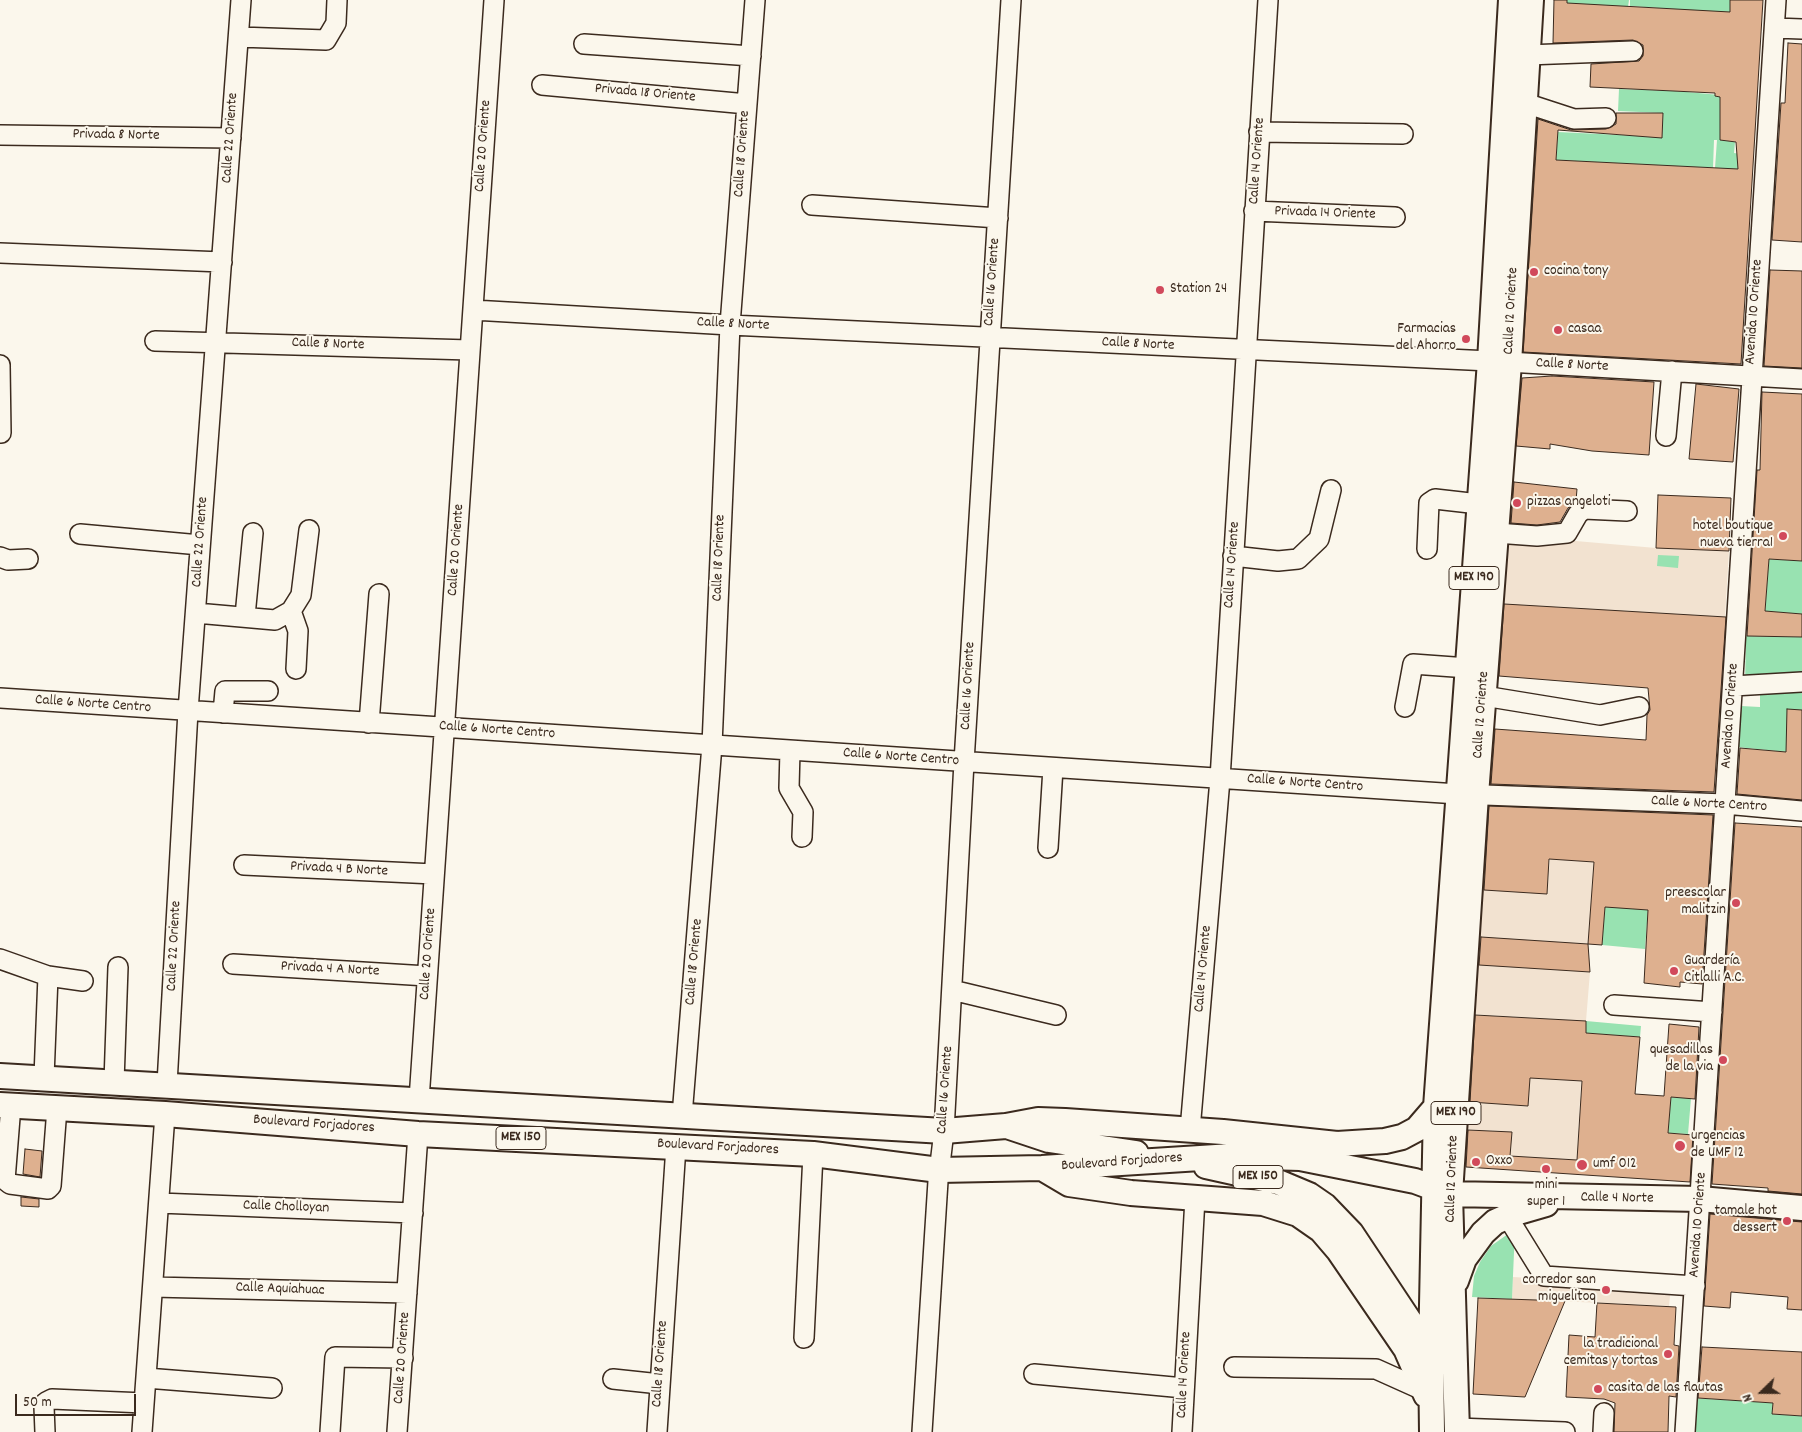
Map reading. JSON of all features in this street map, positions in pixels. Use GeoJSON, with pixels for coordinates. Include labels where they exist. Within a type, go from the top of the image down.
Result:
{"type":"FeatureCollection","features":[{"type":"Feature","properties":{"kind":"main road","name":"Calle 12 Oriente"},"geometry":{"type":"LineString","coordinates":[[1457,1430],[1454,1290],[1442,1190],[1436,1107],[1467,795],[1484,696],[1496,533],[1511,0]]}},
{"type":"Feature","properties":{"kind":"main road","name":"Calle 12 Oriente"},"geometry":{"type":"LineString","coordinates":[[1430,1412],[1431,1354],[1467,795],[1468,668],[1480,504],[1500,362],[1524,103],[1531,0]]}},
{"type":"Feature","properties":{"kind":"main road","name":"Boulevard Forjadores"},"geometry":{"type":"LineString","coordinates":[[0,1076],[167,1084],[944,1131],[1006,1126],[1038,1120],[1190,1130],[1337,1144],[1378,1142],[1411,1133],[1436,1107]]}},
{"type":"Feature","properties":{"kind":"main road","name":"Boulevard Forjadores"},"geometry":{"type":"LineString","coordinates":[[6,1105],[165,1114],[418,1134],[813,1154],[940,1170],[1042,1168],[1232,1156],[1300,1158],[1442,1190]]}},
{"type":"Feature","properties":{"kind":"main road","name":"MEX 150"},"geometry":{"type":"LineString","coordinates":[[1006,1126],[1050,1140],[1179,1160],[1278,1182],[1302,1191],[1325,1206],[1351,1233],[1431,1354],[1447,1391],[1457,1430]]}},
{"type":"Feature","properties":{"kind":"main road","name":"MEX 150"},"geometry":{"type":"LineString","coordinates":[[1042,1168],[1069,1184],[1131,1193],[1275,1205],[1298,1214],[1321,1230],[1339,1251],[1406,1349],[1430,1412]]}},
{"type":"Feature","properties":{"kind":"main road","name":"Calle 4 Norte"},"geometry":{"type":"LineString","coordinates":[[1442,1190],[1569,1198],[1700,1199],[1802,1208]]}},
{"type":"Feature","properties":{"kind":"main road"},"geometry":{"type":"LineString","coordinates":[[1454,1290],[1458,1272],[1474,1244],[1489,1228],[1507,1216],[1569,1198]]}},
{"type":"Feature","properties":{"kind":"street","name":"Calle 22 Oriente"},"geometry":{"type":"LineString","coordinates":[[167,1084],[188,711],[241,0]]}},
{"type":"Feature","properties":{"kind":"street"},"geometry":{"type":"LineString","coordinates":[[238,37],[326,40],[336,23],[338,0]]}},
{"type":"Feature","properties":{"kind":"street","name":"Calle 20 Oriente"},"geometry":{"type":"LineString","coordinates":[[419,1100],[494,0]]}},
{"type":"Feature","properties":{"kind":"street","name":"Calle 18 Oriente"},"geometry":{"type":"LineString","coordinates":[[682,1116],[712,745],[730,325],[755,0]]}},
{"type":"Feature","properties":{"kind":"street","name":"Calle 16 Oriente"},"geometry":{"type":"LineString","coordinates":[[922,1432],[944,1131],[989,337],[1011,0]]}},
{"type":"Feature","properties":{"kind":"street","name":"Calle 14 Oriente"},"geometry":{"type":"LineString","coordinates":[[1190,1130],[1220,779],[1268,0]]}},
{"type":"Feature","properties":{"kind":"street","name":"Avenida 10 Oriente"},"geometry":{"type":"LineString","coordinates":[[1685,1432],[1776,0]]}},
{"type":"Feature","properties":{"kind":"street"},"geometry":{"type":"LineString","coordinates":[[1775,28],[1802,30]]}},
{"type":"Feature","properties":{"kind":"street"},"geometry":{"type":"LineString","coordinates":[[584,44],[751,56]]}},
{"type":"Feature","properties":{"kind":"street"},"geometry":{"type":"LineString","coordinates":[[1527,54],[1633,51]]}},
{"type":"Feature","properties":{"kind":"street","name":"Privada 18 Oriente"},"geometry":{"type":"LineString","coordinates":[[542,85],[747,104]]}},
{"type":"Feature","properties":{"kind":"street"},"geometry":{"type":"LineString","coordinates":[[1524,103],[1574,120],[1606,118]]}},
{"type":"Feature","properties":{"kind":"street"},"geometry":{"type":"LineString","coordinates":[[1260,132],[1403,134]]}},
{"type":"Feature","properties":{"kind":"street","name":"Privada 8 Norte"},"geometry":{"type":"LineString","coordinates":[[0,135],[231,138]]}},
{"type":"Feature","properties":{"kind":"street"},"geometry":{"type":"LineString","coordinates":[[812,205],[998,218]]}},
{"type":"Feature","properties":{"kind":"street","name":"Privada 14 Oriente"},"geometry":{"type":"LineString","coordinates":[[1254,211],[1395,217]]}},
{"type":"Feature","properties":{"kind":"street"},"geometry":{"type":"LineString","coordinates":[[0,253],[222,262]]}},
{"type":"Feature","properties":{"kind":"street","name":"Calle 8 Norte"},"geometry":{"type":"LineString","coordinates":[[473,310],[730,325],[1500,362],[1802,379]]}},
{"type":"Feature","properties":{"kind":"street","name":"Calle 8 Norte"},"geometry":{"type":"LineString","coordinates":[[155,341],[470,350]]}},
{"type":"Feature","properties":{"kind":"street"},"geometry":{"type":"LineString","coordinates":[[0,365],[1,433]]}},
{"type":"Feature","properties":{"kind":"street"},"geometry":{"type":"LineString","coordinates":[[1666,436],[1672,371]]}},
{"type":"Feature","properties":{"kind":"street"},"geometry":{"type":"LineString","coordinates":[[1233,556],[1278,561],[1298,559],[1319,540],[1331,490]]}},
{"type":"Feature","properties":{"kind":"street"},"geometry":{"type":"LineString","coordinates":[[1428,549],[1429,503],[1435,499],[1480,504]]}},
{"type":"Feature","properties":{"kind":"street"},"geometry":{"type":"LineString","coordinates":[[1496,533],[1537,536],[1567,533],[1578,514],[1584,510],[1627,511]]}},
{"type":"Feature","properties":{"kind":"street"},"geometry":{"type":"LineString","coordinates":[[196,612],[275,620],[291,611],[301,594],[309,530]]}},
{"type":"Feature","properties":{"kind":"street"},"geometry":{"type":"LineString","coordinates":[[80,534],[200,545]]}},
{"type":"Feature","properties":{"kind":"street"},"geometry":{"type":"LineString","coordinates":[[245,616],[253,534]]}},
{"type":"Feature","properties":{"kind":"street"},"geometry":{"type":"LineString","coordinates":[[0,557],[8,560],[28,559]]}},
{"type":"Feature","properties":{"kind":"street"},"geometry":{"type":"LineString","coordinates":[[369,723],[379,594]]}},
{"type":"Feature","properties":{"kind":"street"},"geometry":{"type":"LineString","coordinates":[[291,611],[298,631],[296,669]]}},
{"type":"Feature","properties":{"kind":"street"},"geometry":{"type":"LineString","coordinates":[[1405,707],[1413,664],[1468,668]]}},
{"type":"Feature","properties":{"kind":"street"},"geometry":{"type":"LineString","coordinates":[[1733,686],[1802,682]]}},
{"type":"Feature","properties":{"kind":"street"},"geometry":{"type":"LineString","coordinates":[[223,713],[220,691],[268,691]]}},
{"type":"Feature","properties":{"kind":"street"},"geometry":{"type":"LineString","coordinates":[[1484,696],[1600,716],[1639,707]]}},
{"type":"Feature","properties":{"kind":"street","name":"Calle 6 Norte Centro"},"geometry":{"type":"LineString","coordinates":[[0,698],[1467,795],[1725,804],[1802,811]]}},
{"type":"Feature","properties":{"kind":"street"},"geometry":{"type":"LineString","coordinates":[[790,750],[789,788],[803,812],[802,837]]}},
{"type":"Feature","properties":{"kind":"street"},"geometry":{"type":"LineString","coordinates":[[1048,848],[1053,768]]}},
{"type":"Feature","properties":{"kind":"street","name":"Privada 4 B Norte"},"geometry":{"type":"LineString","coordinates":[[244,865],[434,874]]}},
{"type":"Feature","properties":{"kind":"street"},"geometry":{"type":"LineString","coordinates":[[0,959],[48,976],[83,982]]}},
{"type":"Feature","properties":{"kind":"street","name":"Privada 4 A Norte"},"geometry":{"type":"LineString","coordinates":[[233,964],[428,976]]}},
{"type":"Feature","properties":{"kind":"street"},"geometry":{"type":"LineString","coordinates":[[114,1082],[118,967]]}},
{"type":"Feature","properties":{"kind":"street"},"geometry":{"type":"LineString","coordinates":[[44,1077],[48,976]]}},
{"type":"Feature","properties":{"kind":"street"},"geometry":{"type":"LineString","coordinates":[[952,990],[1056,1015]]}},
{"type":"Feature","properties":{"kind":"street"},"geometry":{"type":"LineString","coordinates":[[1614,1005],[1712,1012]]}},
{"type":"Feature","properties":{"kind":"street"},"geometry":{"type":"LineString","coordinates":[[6,1105],[6,1180],[10,1184],[48,1189],[52,1186],[57,1108]]}},
{"type":"Feature","properties":{"kind":"street"},"geometry":{"type":"LineString","coordinates":[[142,1432],[165,1114]]}},
{"type":"Feature","properties":{"kind":"street","name":"Calle 20 Oriente"},"geometry":{"type":"LineString","coordinates":[[397,1432],[418,1134]]}},
{"type":"Feature","properties":{"kind":"street","name":"Calle 18 Oriente"},"geometry":{"type":"LineString","coordinates":[[656,1432],[676,1146]]}},
{"type":"Feature","properties":{"kind":"street"},"geometry":{"type":"LineString","coordinates":[[804,1338],[813,1154]]}},
{"type":"Feature","properties":{"kind":"street","name":"Calle 14 Oriente"},"geometry":{"type":"LineString","coordinates":[[1182,1432],[1195,1198]]}},
{"type":"Feature","properties":{"kind":"street","name":"Calle Cholloyan"},"geometry":{"type":"LineString","coordinates":[[159,1203],[413,1213]]}},
{"type":"Feature","properties":{"kind":"street"},"geometry":{"type":"LineString","coordinates":[[1507,1216],[1544,1276],[1695,1286]]}},
{"type":"Feature","properties":{"kind":"street","name":"Calle Aquiahuac"},"geometry":{"type":"LineString","coordinates":[[152,1286],[407,1293]]}},
{"type":"Feature","properties":{"kind":"street"},"geometry":{"type":"LineString","coordinates":[[330,1432],[336,1357],[402,1365]]}},
{"type":"Feature","properties":{"kind":"street"},"geometry":{"type":"LineString","coordinates":[[1234,1367],[1376,1369],[1430,1412]]}},
{"type":"Feature","properties":{"kind":"street"},"geometry":{"type":"LineString","coordinates":[[1034,1374],[1184,1388]]}},
{"type":"Feature","properties":{"kind":"street"},"geometry":{"type":"LineString","coordinates":[[146,1378],[272,1388]]}},
{"type":"Feature","properties":{"kind":"street"},"geometry":{"type":"LineString","coordinates":[[614,1379],[660,1384]]}},
{"type":"Feature","properties":{"kind":"street"},"geometry":{"type":"LineString","coordinates":[[45,1432],[43,1425],[46,1402],[52,1399],[144,1403]]}},
{"type":"Feature","properties":{"kind":"street"},"geometry":{"type":"LineString","coordinates":[[1603,1432],[1604,1413]]}},
{"type":"Feature","properties":{"kind":"street"},"geometry":{"type":"LineString","coordinates":[[1457,1430],[1565,1432]]}},
{"type":"Feature","properties":{"kind":"shaded area"},"geometry":{"type":"Polygon","coordinates":[[[1507,535],[1656,548],[1729,551],[1725,617],[1495,604],[1507,535]]]}},
{"type":"Feature","properties":{"kind":"shaded area"},"geometry":{"type":"Polygon","coordinates":[[[1550,859],[1594,862],[1588,944],[1473,937],[1479,889],[1547,894],[1550,859]]]}},
{"type":"Feature","properties":{"kind":"shaded area"},"geometry":{"type":"Polygon","coordinates":[[[1471,964],[1590,972],[1586,1021],[1468,1014],[1471,964]]]}},
{"type":"Feature","properties":{"kind":"shaded area"},"geometry":{"type":"Polygon","coordinates":[[[1530,1078],[1581,1081],[1577,1160],[1510,1156],[1511,1132],[1462,1129],[1464,1101],[1528,1106],[1530,1078]]]}},
{"type":"Feature","properties":{"kind":"shaded area"},"geometry":{"type":"Polygon","coordinates":[[[1513,1277],[1671,1286],[1669,1306],[1512,1299],[1513,1277]]]}},
{"type":"Feature","properties":{"kind":"green space"},"geometry":{"type":"Polygon","coordinates":[[[1567,0],[1629,0],[1628,7],[1567,4],[1567,0]]]}},
{"type":"Feature","properties":{"kind":"green space"},"geometry":{"type":"Polygon","coordinates":[[[1630,0],[1730,0],[1730,13],[1630,6],[1630,0]]]}},
{"type":"Feature","properties":{"kind":"green space"},"geometry":{"type":"Polygon","coordinates":[[[1619,89],[1720,95],[1720,140],[1735,142],[1734,153],[1741,154],[1739,171],[1715,168],[1717,140],[1714,140],[1713,168],[1556,160],[1558,132],[1662,137],[1663,113],[1618,111],[1619,89]]]}},
{"type":"Feature","properties":{"kind":"green space"},"geometry":{"type":"Polygon","coordinates":[[[1658,555],[1679,556],[1678,568],[1657,566],[1658,555]]]}},
{"type":"Feature","properties":{"kind":"green space"},"geometry":{"type":"Polygon","coordinates":[[[1769,559],[1802,561],[1802,614],[1765,611],[1769,559]]]}},
{"type":"Feature","properties":{"kind":"green space"},"geometry":{"type":"Polygon","coordinates":[[[1746,636],[1802,637],[1802,710],[1786,752],[1737,747],[1741,706],[1760,707],[1760,686],[1745,685],[1746,636]]]}},
{"type":"Feature","properties":{"kind":"green space"},"geometry":{"type":"Polygon","coordinates":[[[1608,866],[1626,908],[1648,910],[1645,949],[1602,945],[1608,866]]]}},
{"type":"Feature","properties":{"kind":"green space"},"geometry":{"type":"Polygon","coordinates":[[[1586,1021],[1641,1026],[1640,1037],[1586,1033],[1586,1021]]]}},
{"type":"Feature","properties":{"kind":"green space"},"geometry":{"type":"Polygon","coordinates":[[[1671,1097],[1691,1098],[1688,1134],[1668,1133],[1671,1097]]]}},
{"type":"Feature","properties":{"kind":"green space"},"geometry":{"type":"Polygon","coordinates":[[[1515,1229],[1512,1299],[1472,1297],[1474,1276],[1480,1262],[1491,1246],[1515,1229]]]}},
{"type":"Feature","properties":{"kind":"green space"},"geometry":{"type":"Polygon","coordinates":[[[1692,1398],[1773,1403],[1772,1414],[1802,1416],[1802,1432],[1690,1432],[1692,1398]]]}},
{"type":"Feature","properties":{"kind":"building"},"geometry":{"type":"Polygon","coordinates":[[[1554,0],[1567,0],[1567,3],[1730,12],[1730,0],[1763,0],[1741,364],[1523,352],[1538,119],[1571,130],[1606,129],[1616,124],[1616,113],[1663,113],[1662,138],[1558,130],[1556,160],[1738,169],[1736,142],[1720,140],[1720,97],[1715,96],[1715,93],[1590,87],[1591,64],[1639,61],[1643,56],[1643,45],[1633,40],[1553,43],[1554,0]]]}},
{"type":"Feature","properties":{"kind":"building"},"geometry":{"type":"Polygon","coordinates":[[[1788,43],[1802,44],[1802,242],[1772,240],[1781,103],[1785,103],[1788,43]]]}},
{"type":"Feature","properties":{"kind":"building"},"geometry":{"type":"Polygon","coordinates":[[[1770,270],[1802,271],[1802,368],[1764,366],[1770,270]]]}},
{"type":"Feature","properties":{"kind":"building"},"geometry":{"type":"Polygon","coordinates":[[[1552,376],[1654,382],[1649,455],[1592,451],[1550,444],[1550,449],[1516,446],[1522,378],[1552,376]]]}},
{"type":"Feature","properties":{"kind":"building"},"geometry":{"type":"Polygon","coordinates":[[[1696,384],[1739,389],[1733,462],[1689,459],[1696,384]]]}},
{"type":"Feature","properties":{"kind":"building"},"geometry":{"type":"Polygon","coordinates":[[[1762,392],[1802,394],[1802,561],[1769,559],[1765,611],[1802,614],[1802,637],[1747,636],[1757,470],[1760,470],[1762,392]]]}},
{"type":"Feature","properties":{"kind":"building"},"geometry":{"type":"Polygon","coordinates":[[[1514,482],[1577,489],[1576,501],[1568,508],[1560,522],[1537,525],[1511,523],[1514,482]]]}},
{"type":"Feature","properties":{"kind":"building"},"geometry":{"type":"Polygon","coordinates":[[[1658,495],[1731,498],[1729,551],[1656,548],[1658,495]]]}},
{"type":"Feature","properties":{"kind":"building"},"geometry":{"type":"Polygon","coordinates":[[[1504,604],[1726,617],[1714,792],[1491,784],[1495,729],[1646,740],[1647,715],[1650,710],[1648,688],[1499,676],[1504,604]]]}},
{"type":"Feature","properties":{"kind":"building"},"geometry":{"type":"Polygon","coordinates":[[[1787,709],[1802,710],[1802,800],[1737,794],[1740,748],[1786,752],[1787,709]]]}},
{"type":"Feature","properties":{"kind":"building"},"geometry":{"type":"Polygon","coordinates":[[[1489,806],[1713,815],[1702,984],[1680,982],[1680,987],[1644,983],[1648,910],[1605,907],[1602,945],[1588,944],[1594,862],[1549,859],[1547,894],[1484,890],[1489,806]]]}},
{"type":"Feature","properties":{"kind":"building"},"geometry":{"type":"Polygon","coordinates":[[[1735,823],[1802,827],[1802,1194],[1768,1191],[1768,1188],[1712,1184],[1735,823]]]}},
{"type":"Feature","properties":{"kind":"building"},"geometry":{"type":"Polygon","coordinates":[[[1481,937],[1588,944],[1590,972],[1479,965],[1481,937]]]}},
{"type":"Feature","properties":{"kind":"building"},"geometry":{"type":"Polygon","coordinates":[[[1475,1015],[1586,1021],[1586,1033],[1640,1037],[1635,1094],[1664,1096],[1669,1024],[1699,1027],[1695,1099],[1671,1097],[1668,1133],[1693,1135],[1690,1182],[1466,1167],[1468,1130],[1512,1132],[1510,1156],[1577,1160],[1582,1081],[1530,1078],[1528,1106],[1470,1102],[1475,1015]]]}},
{"type":"Feature","properties":{"kind":"building"},"geometry":{"type":"Polygon","coordinates":[[[25,1149],[42,1151],[40,1177],[23,1174],[25,1149]]]}},
{"type":"Feature","properties":{"kind":"building"},"geometry":{"type":"Polygon","coordinates":[[[21,1197],[39,1199],[39,1207],[21,1206],[21,1197]]]}},
{"type":"Feature","properties":{"kind":"building"},"geometry":{"type":"Polygon","coordinates":[[[1710,1214],[1802,1222],[1802,1310],[1787,1309],[1788,1297],[1731,1292],[1730,1308],[1704,1306],[1710,1214]]]}},
{"type":"Feature","properties":{"kind":"building"},"geometry":{"type":"Polygon","coordinates":[[[1478,1298],[1565,1301],[1525,1397],[1473,1394],[1478,1298]]]}},
{"type":"Feature","properties":{"kind":"building"},"geometry":{"type":"Polygon","coordinates":[[[1597,1303],[1676,1307],[1674,1345],[1679,1346],[1676,1397],[1669,1396],[1668,1432],[1614,1432],[1615,1403],[1604,1399],[1566,1397],[1569,1335],[1595,1337],[1597,1303]]]}},
{"type":"Feature","properties":{"kind":"building"},"geometry":{"type":"Polygon","coordinates":[[[1702,1347],[1802,1352],[1802,1416],[1772,1414],[1773,1403],[1698,1398],[1702,1347]]]}},
{"type":"Feature","properties":{"kind":"place","name":"cocina tony"},"geometry":{"type":"Point","coordinates":[1534,272]}},
{"type":"Feature","properties":{"kind":"place","name":"Station 24"},"geometry":{"type":"Point","coordinates":[1160,290]}},
{"type":"Feature","properties":{"kind":"place","name":"casaa"},"geometry":{"type":"Point","coordinates":[1558,330]}},
{"type":"Feature","properties":{"kind":"place","name":"Farmacias del Ahorro"},"geometry":{"type":"Point","coordinates":[1466,339]}},
{"type":"Feature","properties":{"kind":"place","name":"pizzas angeloti"},"geometry":{"type":"Point","coordinates":[1517,503]}},
{"type":"Feature","properties":{"kind":"place","name":"hotel boutique nueva tierra1"},"geometry":{"type":"Point","coordinates":[1783,536]}},
{"type":"Feature","properties":{"kind":"place","name":"preescolar malitzin"},"geometry":{"type":"Point","coordinates":[1736,903]}},
{"type":"Feature","properties":{"kind":"place","name":"Guardería Citlalli A.C."},"geometry":{"type":"Point","coordinates":[1674,971]}},
{"type":"Feature","properties":{"kind":"place","name":"quesadillas de la via"},"geometry":{"type":"Point","coordinates":[1723,1060]}},
{"type":"Feature","properties":{"kind":"place","name":"urgencias de UMF 12"},"geometry":{"type":"Point","coordinates":[1680,1146]}},
{"type":"Feature","properties":{"kind":"place","name":"Oxxo"},"geometry":{"type":"Point","coordinates":[1476,1162]}},
{"type":"Feature","properties":{"kind":"place","name":"umf 012"},"geometry":{"type":"Point","coordinates":[1582,1165]}},
{"type":"Feature","properties":{"kind":"place","name":"mini super 1"},"geometry":{"type":"Point","coordinates":[1546,1169]}},
{"type":"Feature","properties":{"kind":"place","name":"tamale hot dessert"},"geometry":{"type":"Point","coordinates":[1787,1221]}},
{"type":"Feature","properties":{"kind":"place","name":"corredor san miguelitoq"},"geometry":{"type":"Point","coordinates":[1606,1290]}},
{"type":"Feature","properties":{"kind":"place","name":"la tradicional cemitas y tortas"},"geometry":{"type":"Point","coordinates":[1668,1354]}},
{"type":"Feature","properties":{"kind":"place","name":"casita de las flautas"},"geometry":{"type":"Point","coordinates":[1598,1389]}}]}
